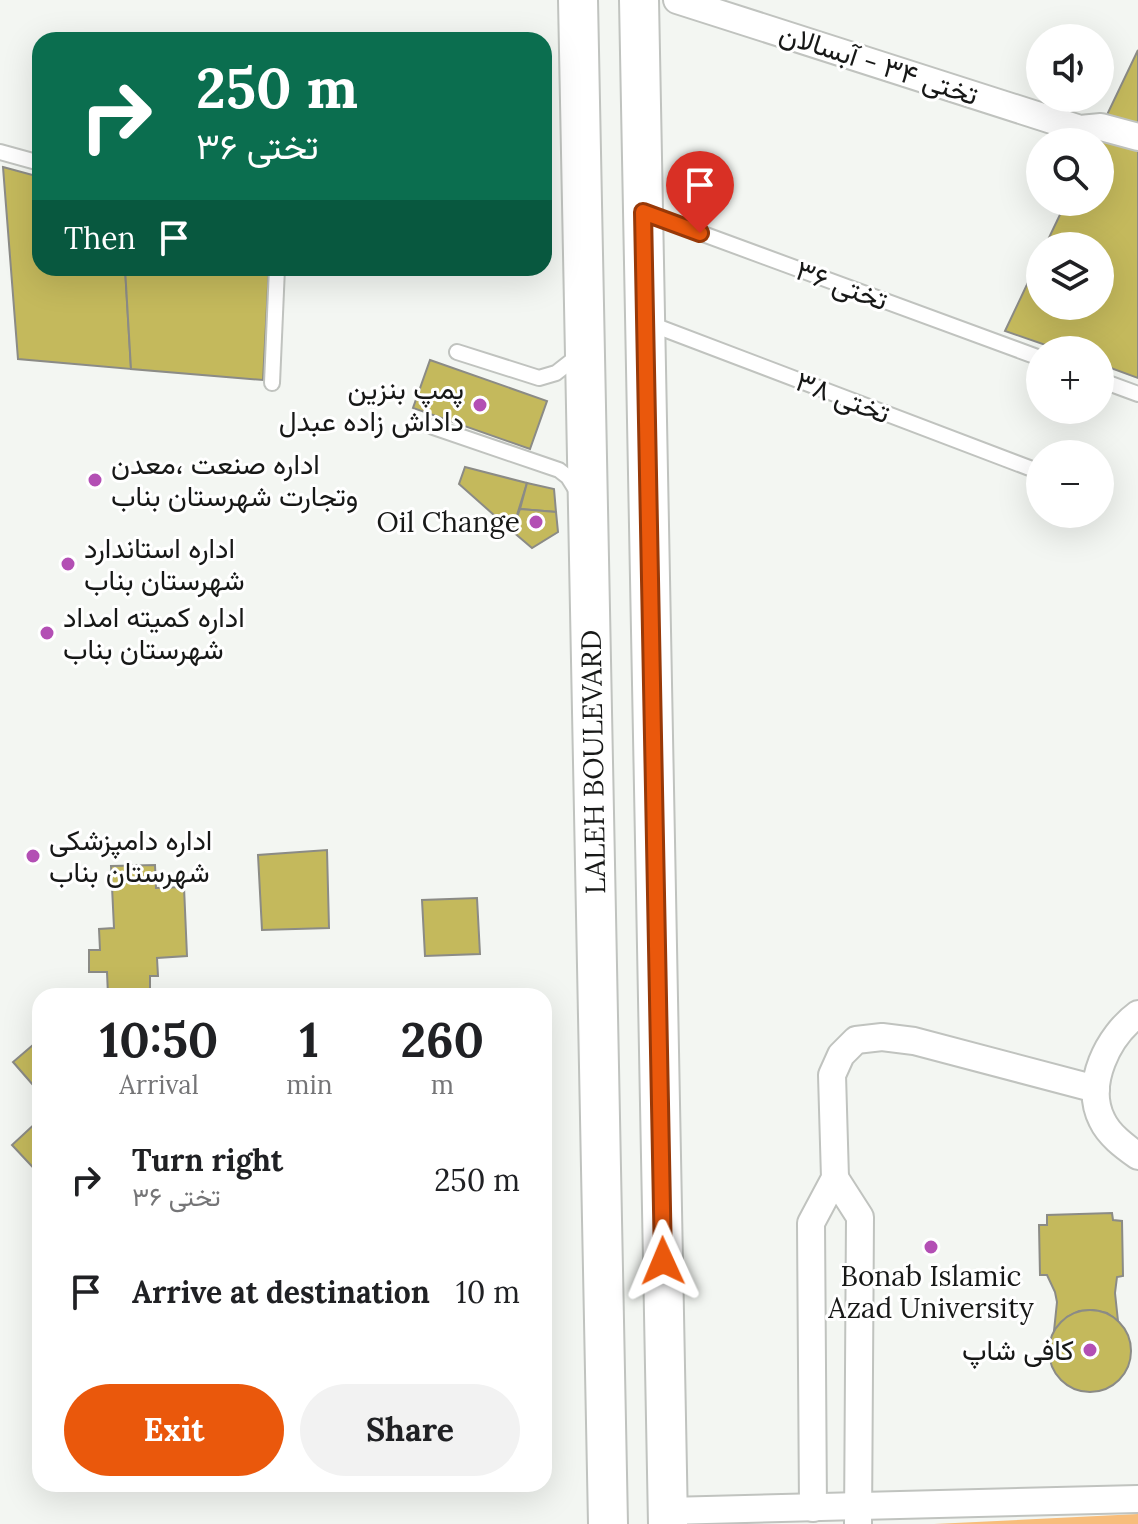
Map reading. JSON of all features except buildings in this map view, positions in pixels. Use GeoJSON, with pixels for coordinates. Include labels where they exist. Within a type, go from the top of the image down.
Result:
{"type":"FeatureCollection","features":[{"type":"Feature","properties":{"kind":"street","name":"LALEH BOULEVARD"},"geometry":{"type":"LineString","coordinates":[[578,0],[608,1524]]}},
{"type":"Feature","properties":{"kind":"street"},"geometry":{"type":"LineString","coordinates":[[639,0],[668,1518],[813,1508],[859,1515],[1138,1499]]}},
{"type":"Feature","properties":{"kind":"street","name":"تختی ۳۴ - آبسالان"},"geometry":{"type":"LineString","coordinates":[[677,0],[1080,129],[1101,127],[1138,137]]}},
{"type":"Feature","properties":{"kind":"street"},"geometry":{"type":"LineString","coordinates":[[1138,1014],[1122,1026],[1112,1041],[1099,1071],[1096,1089],[1097,1108],[1103,1123],[1113,1136],[1138,1156]]}},
{"type":"Feature","properties":{"kind":"street"},"geometry":{"type":"LineString","coordinates":[[813,1508],[811,1223],[835,1178],[832,1075],[841,1055],[856,1040],[882,1037],[914,1041],[1096,1089]]}},
{"type":"Feature","properties":{"kind":"street"},"geometry":{"type":"LineString","coordinates":[[835,1178],[860,1217],[859,1515]]}},
{"type":"Feature","properties":{"kind":"lane"},"geometry":{"type":"LineString","coordinates":[[0,152],[32,161]]}},
{"type":"Feature","properties":{"kind":"lane","name":"تختی ۳۶"},"geometry":{"type":"LineString","coordinates":[[643,212],[1026,353]]}},
{"type":"Feature","properties":{"kind":"lane"},"geometry":{"type":"LineString","coordinates":[[272,383],[277,276]]}},
{"type":"Feature","properties":{"kind":"lane","name":"تختی ۳۸"},"geometry":{"type":"LineString","coordinates":[[645,322],[1026,467]]}},
{"type":"Feature","properties":{"kind":"lane"},"geometry":{"type":"LineString","coordinates":[[457,352],[539,378],[556,373],[585,350]]}},
{"type":"Feature","properties":{"kind":"lane"},"geometry":{"type":"LineString","coordinates":[[1114,385],[1138,394]]}},
{"type":"Feature","properties":{"kind":"lane"},"geometry":{"type":"LineString","coordinates":[[433,427],[559,470],[568,477],[588,512]]}},
{"type":"Feature","properties":{"kind":"shaded area"},"geometry":{"type":"Polygon","coordinates":[[[1138,1514],[1138,1524],[934,1524],[1138,1514]]]}},
{"type":"Feature","properties":{"kind":"place","name":"پمپ بنزین داداش زاده عبدل"},"geometry":{"type":"Point","coordinates":[480,405]}},
{"type":"Feature","properties":{"kind":"place","name":"اداره صنعت ،معدن وتجارت شهرستان بناب"},"geometry":{"type":"Point","coordinates":[95,480]}},
{"type":"Feature","properties":{"kind":"place","name":"Oil Change"},"geometry":{"type":"Point","coordinates":[536,522]}},
{"type":"Feature","properties":{"kind":"place","name":"اداره استاندارد شهرستان بناب"},"geometry":{"type":"Point","coordinates":[68,564]}},
{"type":"Feature","properties":{"kind":"place","name":"اداره کمیته امداد شهرستان بناب"},"geometry":{"type":"Point","coordinates":[47,633]}},
{"type":"Feature","properties":{"kind":"place","name":"اداره دامپزشکی شهرستان بناب"},"geometry":{"type":"Point","coordinates":[33,856]}},
{"type":"Feature","properties":{"kind":"place","name":"Bonab Islamic Azad University"},"geometry":{"type":"Point","coordinates":[931,1247]}},
{"type":"Feature","properties":{"kind":"place","name":"کافی شاپ"},"geometry":{"type":"Point","coordinates":[1090,1350]}},
{"type":"Feature","properties":{"kind":"route"},"geometry":{"type":"LineString","coordinates":[[663,1261],[643,212],[700,233]]}}]}
